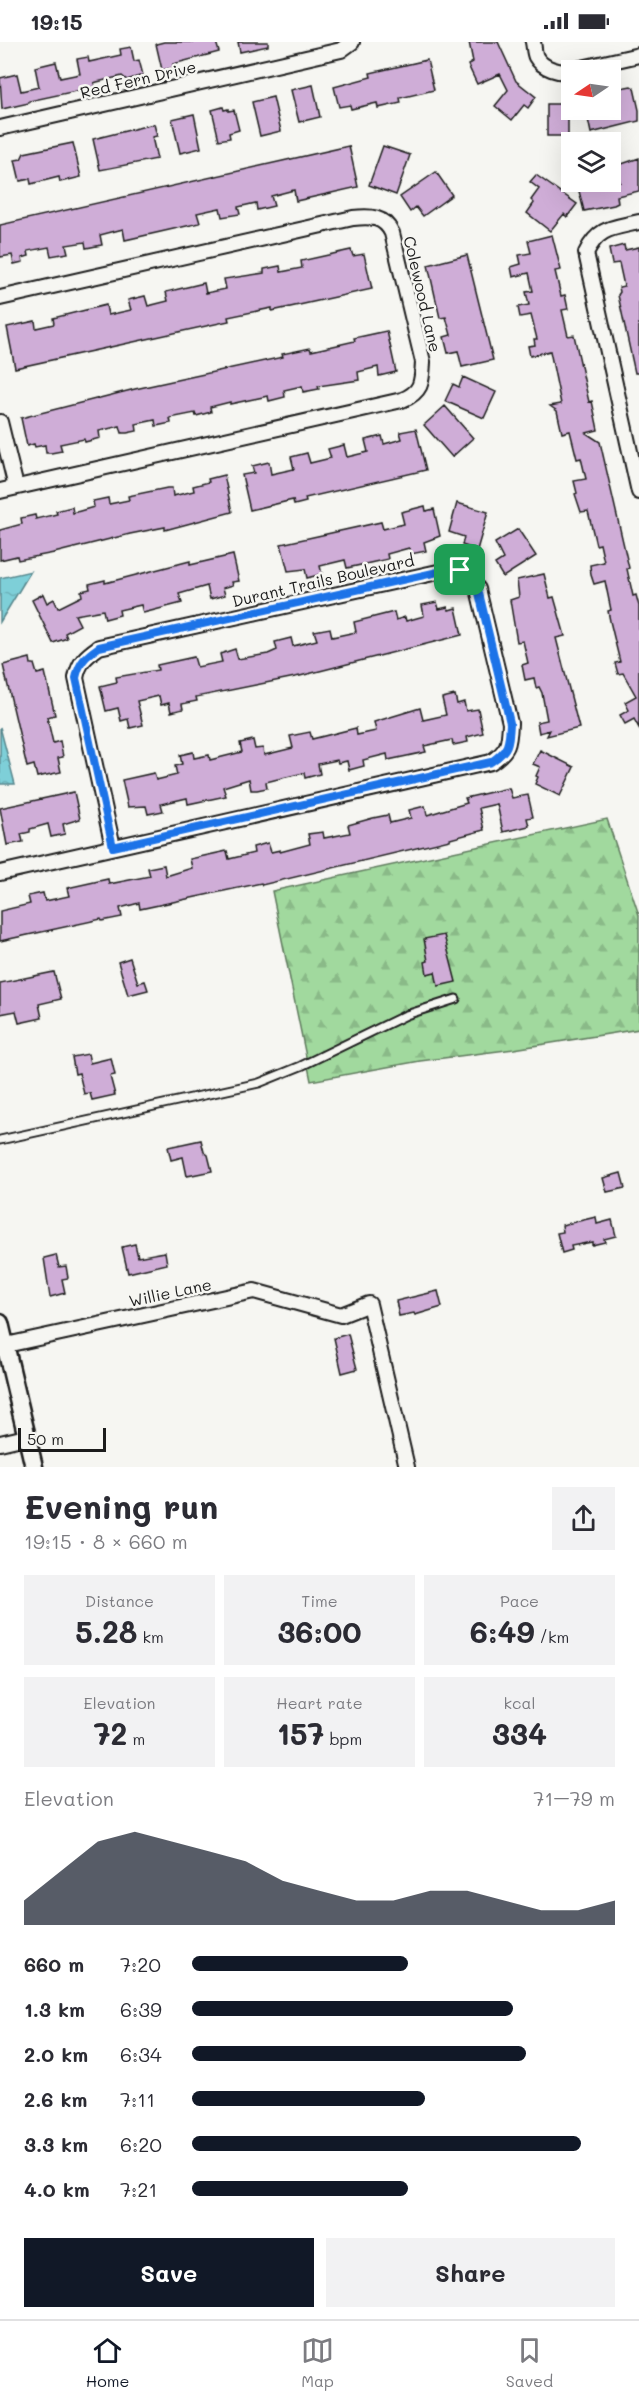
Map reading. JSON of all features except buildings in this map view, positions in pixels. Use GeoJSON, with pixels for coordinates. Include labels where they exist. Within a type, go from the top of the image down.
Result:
{"type":"FeatureCollection","features":[{"type":"Feature","properties":{"kind":"street","name":"Red Fern Drive"},"geometry":{"type":"LineString","coordinates":[[0,128],[341,50],[352,42]]}},
{"type":"Feature","properties":{"kind":"street"},"geometry":{"type":"LineString","coordinates":[[533,42],[536,58],[549,69],[561,71]]}},
{"type":"Feature","properties":{"kind":"street"},"geometry":{"type":"LineString","coordinates":[[618,60],[639,55]]}},
{"type":"Feature","properties":{"kind":"street","name":"Colewood Lane"},"geometry":{"type":"LineString","coordinates":[[0,298],[353,218],[374,217],[385,223],[392,233],[423,362],[422,382],[418,391],[402,400],[0,491]]}},
{"type":"Feature","properties":{"kind":"street"},"geometry":{"type":"LineString","coordinates":[[639,222],[606,230],[593,239],[586,253],[639,492]]}},
{"type":"Feature","properties":{"kind":"street"},"geometry":{"type":"LineString","coordinates":[[0,422],[16,487]]}},
{"type":"Feature","properties":{"kind":"street","name":"Durant Trails Boulevard"},"geometry":{"type":"LineString","coordinates":[[0,873],[491,762],[500,756],[509,744],[510,723],[478,589],[471,578],[460,570],[447,570],[99,647],[86,656],[78,667],[76,678],[113,847]]}},
{"type":"Feature","properties":{"kind":"street","name":"Willie Lane"},"geometry":{"type":"LineString","coordinates":[[6,1346],[254,1291],[341,1315],[369,1304],[407,1467]]}},
{"type":"Feature","properties":{"kind":"street"},"geometry":{"type":"LineString","coordinates":[[0,1323],[34,1467]]}},
{"type":"Feature","properties":{"kind":"street"},"geometry":{"type":"LineString","coordinates":[[0,1443],[26,1437]]}},
{"type":"Feature","properties":{"kind":"lane"},"geometry":{"type":"LineString","coordinates":[[0,1140],[258,1083],[301,1066],[406,1016],[456,999]]}},
{"type":"Feature","properties":{"kind":"green space"},"geometry":{"type":"Polygon","coordinates":[[[607,819],[639,915],[639,1029],[420,1061],[311,1081],[272,891],[607,819]]]}},
{"type":"Feature","properties":{"kind":"water"},"geometry":{"type":"Polygon","coordinates":[[[31,571],[0,622],[0,578],[31,571]]]}},
{"type":"Feature","properties":{"kind":"water"},"geometry":{"type":"Polygon","coordinates":[[[0,727],[15,784],[0,784],[0,727]]]}},
{"type":"Feature","properties":{"kind":"route"},"geometry":{"type":"LineString","coordinates":[[447,570],[460,570],[471,578],[478,589],[510,723],[509,744],[500,756],[491,762],[113,847],[76,678],[78,667],[86,656],[99,647],[447,570]]}}]}
